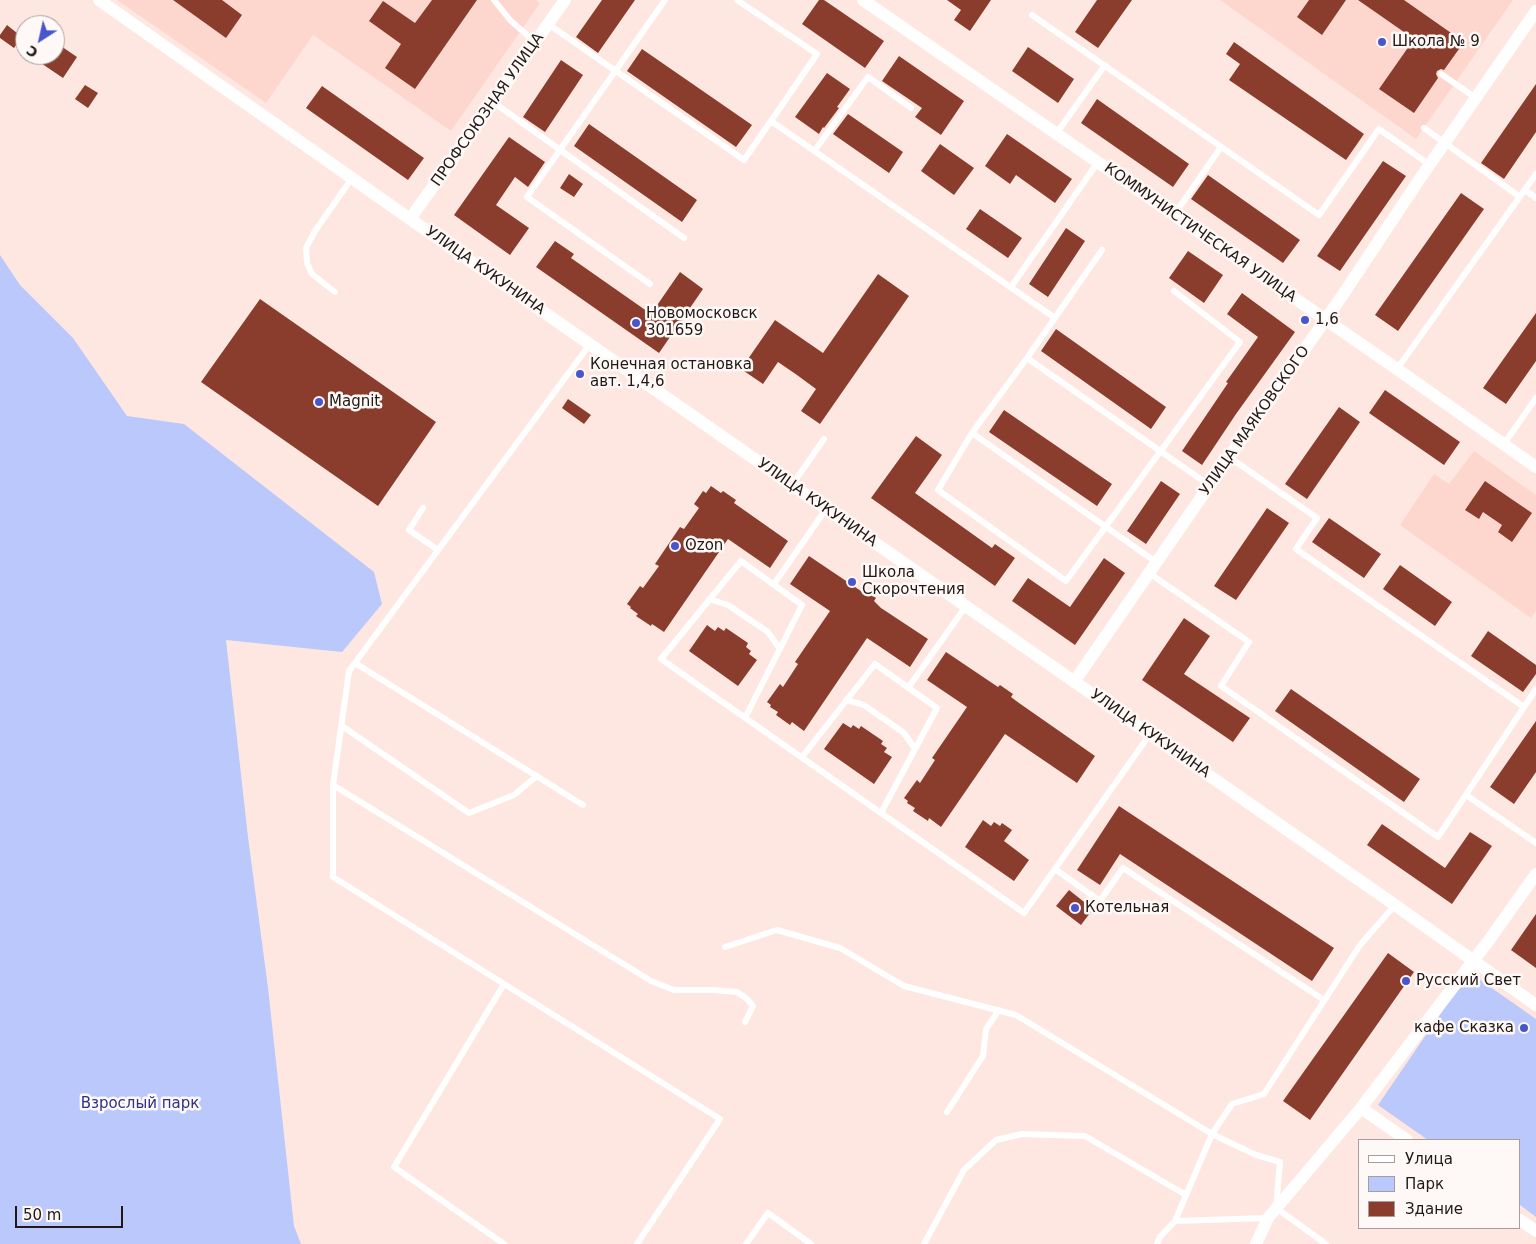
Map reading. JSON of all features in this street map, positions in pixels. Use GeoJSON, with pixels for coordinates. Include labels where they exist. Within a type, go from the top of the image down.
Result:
{"type":"FeatureCollection","features":[{"type":"Feature","properties":{"kind":"street","name":"УЛИЦА КУКУНИНА"},"geometry":{"type":"LineString","coordinates":[[99,0],[1536,1004]]}},
{"type":"Feature","properties":{"kind":"street","name":"ПРОФСОЮЗНАЯ УЛИЦА"},"geometry":{"type":"LineString","coordinates":[[410,219],[565,0]]}},
{"type":"Feature","properties":{"kind":"street","name":"КОММУНИСТИЧЕСКАЯ УЛИЦА"},"geometry":{"type":"LineString","coordinates":[[863,0],[1536,467]]}},
{"type":"Feature","properties":{"kind":"street","name":"УЛИЦА МАЯКОВСКОГО"},"geometry":{"type":"LineString","coordinates":[[1074,682],[1326,320],[1536,11]]}},
{"type":"Feature","properties":{"kind":"street"},"geometry":{"type":"LineString","coordinates":[[1256,1244],[1272,1213],[1361,1108],[1473,960],[1488,944],[1536,874]]}},
{"type":"Feature","properties":{"kind":"street"},"geometry":{"type":"LineString","coordinates":[[1361,1108],[1406,1139]]}},
{"type":"Feature","properties":{"kind":"street"},"geometry":{"type":"LineString","coordinates":[[1521,1221],[1536,1231]]}},
{"type":"Feature","properties":{"kind":"lane"},"geometry":{"type":"LineString","coordinates":[[494,0],[510,20],[535,42]]}},
{"type":"Feature","properties":{"kind":"lane"},"geometry":{"type":"LineString","coordinates":[[650,284],[527,197],[665,0]]}},
{"type":"Feature","properties":{"kind":"lane"},"geometry":{"type":"LineString","coordinates":[[548,24],[744,160],[817,54],[737,0]]}},
{"type":"Feature","properties":{"kind":"lane"},"geometry":{"type":"LineString","coordinates":[[1032,15],[1319,215],[1379,129],[1430,165]]}},
{"type":"Feature","properties":{"kind":"lane"},"geometry":{"type":"LineString","coordinates":[[1056,134],[1105,65]]}},
{"type":"Feature","properties":{"kind":"lane"},"geometry":{"type":"LineString","coordinates":[[1442,74],[1476,98]]}},
{"type":"Feature","properties":{"kind":"lane"},"geometry":{"type":"LineString","coordinates":[[815,150],[868,77],[911,108]]}},
{"type":"Feature","properties":{"kind":"lane"},"geometry":{"type":"LineString","coordinates":[[493,102],[684,238]]}},
{"type":"Feature","properties":{"kind":"lane"},"geometry":{"type":"LineString","coordinates":[[771,121],[1055,318]]}},
{"type":"Feature","properties":{"kind":"lane"},"geometry":{"type":"LineString","coordinates":[[1424,128],[1520,197]]}},
{"type":"Feature","properties":{"kind":"lane"},"geometry":{"type":"LineString","coordinates":[[1174,215],[1221,147]]}},
{"type":"Feature","properties":{"kind":"lane"},"geometry":{"type":"LineString","coordinates":[[1011,287],[1098,162]]}},
{"type":"Feature","properties":{"kind":"lane"},"geometry":{"type":"LineString","coordinates":[[1397,369],[1536,174]]}},
{"type":"Feature","properties":{"kind":"lane"},"geometry":{"type":"LineString","coordinates":[[336,292],[312,274],[307,263],[306,248],[315,231],[352,178]]}},
{"type":"Feature","properties":{"kind":"lane"},"geometry":{"type":"LineString","coordinates":[[1525,190],[1536,198]]}},
{"type":"Feature","properties":{"kind":"lane"},"geometry":{"type":"LineString","coordinates":[[1102,250],[1027,358],[972,432],[938,490],[1066,581],[1240,342],[1174,291]]}},
{"type":"Feature","properties":{"kind":"lane"},"geometry":{"type":"LineString","coordinates":[[590,344],[349,670],[333,785],[333,877],[720,1119],[637,1244]]}},
{"type":"Feature","properties":{"kind":"lane"},"geometry":{"type":"LineString","coordinates":[[1027,358],[1210,485]]}},
{"type":"Feature","properties":{"kind":"lane"},"geometry":{"type":"LineString","coordinates":[[1504,444],[1536,398]]}},
{"type":"Feature","properties":{"kind":"lane"},"geometry":{"type":"LineString","coordinates":[[972,432],[1106,526],[1153,567],[1250,642],[1221,686],[1438,837],[1536,689]]}},
{"type":"Feature","properties":{"kind":"lane"},"geometry":{"type":"LineString","coordinates":[[792,485],[824,439]]}},
{"type":"Feature","properties":{"kind":"lane"},"geometry":{"type":"LineString","coordinates":[[1229,457],[1317,518],[1296,549],[1524,707]]}},
{"type":"Feature","properties":{"kind":"lane"},"geometry":{"type":"LineString","coordinates":[[423,508],[408,530],[438,550]]}},
{"type":"Feature","properties":{"kind":"lane"},"geometry":{"type":"LineString","coordinates":[[774,584],[826,509]]}},
{"type":"Feature","properties":{"kind":"lane"},"geometry":{"type":"LineString","coordinates":[[745,718],[802,605],[741,561],[661,659],[745,718],[802,757],[1024,913],[1150,734]]}},
{"type":"Feature","properties":{"kind":"lane"},"geometry":{"type":"LineString","coordinates":[[709,600],[728,605],[768,632],[780,649]]}},
{"type":"Feature","properties":{"kind":"lane"},"geometry":{"type":"LineString","coordinates":[[908,688],[966,606]]}},
{"type":"Feature","properties":{"kind":"lane"},"geometry":{"type":"LineString","coordinates":[[355,663],[583,805]]}},
{"type":"Feature","properties":{"kind":"lane"},"geometry":{"type":"LineString","coordinates":[[802,757],[874,664],[908,688],[936,708],[881,813]]}},
{"type":"Feature","properties":{"kind":"lane"},"geometry":{"type":"LineString","coordinates":[[846,700],[864,705],[896,727],[904,733],[915,749]]}},
{"type":"Feature","properties":{"kind":"lane"},"geometry":{"type":"LineString","coordinates":[[342,726],[469,813],[514,795],[537,776]]}},
{"type":"Feature","properties":{"kind":"lane"},"geometry":{"type":"LineString","coordinates":[[333,785],[651,981],[674,990],[736,992],[747,999],[753,1006],[745,1022]]}},
{"type":"Feature","properties":{"kind":"lane"},"geometry":{"type":"LineString","coordinates":[[1466,795],[1536,843]]}},
{"type":"Feature","properties":{"kind":"lane"},"geometry":{"type":"LineString","coordinates":[[1055,869],[1100,901],[1123,868],[1324,1000]]}},
{"type":"Feature","properties":{"kind":"lane"},"geometry":{"type":"LineString","coordinates":[[1157,1244],[1160,1237],[1175,1221],[1212,1134],[1232,1104],[1264,1094],[1360,945],[1395,905]]}},
{"type":"Feature","properties":{"kind":"lane"},"geometry":{"type":"LineString","coordinates":[[725,947],[777,930],[840,948],[904,986],[1016,1015],[1212,1134],[1256,1155],[1280,1162],[1272,1213]]}},
{"type":"Feature","properties":{"kind":"lane"},"geometry":{"type":"LineString","coordinates":[[504,984],[394,1167],[504,1244]]}},
{"type":"Feature","properties":{"kind":"lane"},"geometry":{"type":"LineString","coordinates":[[947,1112],[982,1056],[986,1029],[999,1010]]}},
{"type":"Feature","properties":{"kind":"lane"},"geometry":{"type":"LineString","coordinates":[[924,1244],[964,1170],[996,1140],[1022,1134],[1085,1136],[1186,1195]]}},
{"type":"Feature","properties":{"kind":"lane"},"geometry":{"type":"LineString","coordinates":[[746,1244],[768,1213],[812,1244]]}},
{"type":"Feature","properties":{"kind":"lane"},"geometry":{"type":"LineString","coordinates":[[1175,1221],[1272,1213],[1326,1244]]}},
{"type":"Feature","properties":{"kind":"shaded area"},"geometry":{"type":"Polygon","coordinates":[[[117,0],[536,0],[540,3],[451,131],[313,35],[266,103],[117,0]]]}},
{"type":"Feature","properties":{"kind":"shaded area","name":"Школа № 9"},"geometry":{"type":"Polygon","coordinates":[[[1220,0],[1513,0],[1416,139],[1220,0]]]}},
{"type":"Feature","properties":{"kind":"shaded area"},"geometry":{"type":"Polygon","coordinates":[[[1474,451],[1536,495],[1536,611],[1531,618],[1400,525],[1434,474],[1449,484],[1474,451]]]}},
{"type":"Feature","properties":{"kind":"green space","name":"Взрослый парк"},"geometry":{"type":"Polygon","coordinates":[[[0,255],[20,285],[73,338],[127,416],[184,424],[374,572],[382,604],[342,652],[226,640],[248,837],[268,988],[294,1226],[301,1244],[0,1244],[0,255]]]}},
{"type":"Feature","properties":{"kind":"green space"},"geometry":{"type":"Polygon","coordinates":[[[1469,972],[1536,1019],[1536,1217],[1521,1206],[1521,1139],[1427,1139],[1378,1105],[1469,972]]]}},
{"type":"Feature","properties":{"kind":"building"},"geometry":{"type":"Polygon","coordinates":[[[173,0],[222,0],[242,15],[226,38],[173,0]]]}},
{"type":"Feature","properties":{"kind":"building"},"geometry":{"type":"Polygon","coordinates":[[[432,0],[477,0],[415,89],[385,68],[401,44],[369,21],[383,1],[415,23],[432,0]]]}},
{"type":"Feature","properties":{"kind":"building"},"geometry":{"type":"Polygon","coordinates":[[[602,0],[635,0],[598,53],[576,37],[602,0]]]}},
{"type":"Feature","properties":{"kind":"building"},"geometry":{"type":"Polygon","coordinates":[[[819,0],[824,0],[884,41],[865,68],[802,24],[819,0]]]}},
{"type":"Feature","properties":{"kind":"building"},"geometry":{"type":"Polygon","coordinates":[[[947,0],[991,0],[970,31],[954,20],[961,10],[947,0]]]}},
{"type":"Feature","properties":{"kind":"building"},"geometry":{"type":"Polygon","coordinates":[[[1097,0],[1132,0],[1098,48],[1075,32],[1097,0]]]}},
{"type":"Feature","properties":{"kind":"building"},"geometry":{"type":"Polygon","coordinates":[[[1309,0],[1346,0],[1322,35],[1297,17],[1309,0]]]}},
{"type":"Feature","properties":{"kind":"building"},"geometry":{"type":"Polygon","coordinates":[[[1358,0],[1404,0],[1464,42],[1444,70],[1437,71],[1438,78],[1414,113],[1379,89],[1414,39],[1358,0]]]}},
{"type":"Feature","properties":{"kind":"building"},"geometry":{"type":"Polygon","coordinates":[[[7,25],[15,31],[14,48],[0,38],[7,25]]]}},
{"type":"Feature","properties":{"kind":"building"},"geometry":{"type":"Polygon","coordinates":[[[1234,42],[1364,134],[1346,160],[1229,80],[1240,64],[1226,54],[1234,42]]]}},
{"type":"Feature","properties":{"kind":"building"},"geometry":{"type":"Polygon","coordinates":[[[1028,47],[1074,79],[1058,103],[1012,71],[1028,47]]]}},
{"type":"Feature","properties":{"kind":"building"},"geometry":{"type":"Polygon","coordinates":[[[65,49],[77,57],[63,78],[44,65],[65,65],[65,49]]]}},
{"type":"Feature","properties":{"kind":"building"},"geometry":{"type":"Polygon","coordinates":[[[642,49],[752,125],[736,147],[627,71],[642,49]]]}},
{"type":"Feature","properties":{"kind":"building"},"geometry":{"type":"Polygon","coordinates":[[[899,56],[964,101],[941,135],[915,117],[922,108],[882,81],[899,56]]]}},
{"type":"Feature","properties":{"kind":"building"},"geometry":{"type":"Polygon","coordinates":[[[561,60],[583,75],[545,132],[523,117],[561,60]]]}},
{"type":"Feature","properties":{"kind":"building"},"geometry":{"type":"Polygon","coordinates":[[[827,73],[850,89],[837,107],[839,108],[819,134],[795,117],[827,73]]]}},
{"type":"Feature","properties":{"kind":"building"},"geometry":{"type":"Polygon","coordinates":[[[1536,84],[1536,132],[1504,179],[1481,163],[1536,84]]]}},
{"type":"Feature","properties":{"kind":"building"},"geometry":{"type":"Polygon","coordinates":[[[85,85],[98,93],[88,108],[75,99],[85,85]]]}},
{"type":"Feature","properties":{"kind":"building"},"geometry":{"type":"Polygon","coordinates":[[[322,86],[424,158],[408,180],[306,108],[322,86]]]}},
{"type":"Feature","properties":{"kind":"building"},"geometry":{"type":"Polygon","coordinates":[[[1097,99],[1189,164],[1173,187],[1081,123],[1097,99]]]}},
{"type":"Feature","properties":{"kind":"building"},"geometry":{"type":"Polygon","coordinates":[[[848,114],[903,152],[889,173],[833,134],[848,114]]]}},
{"type":"Feature","properties":{"kind":"building"},"geometry":{"type":"Polygon","coordinates":[[[589,124],[697,200],[682,222],[574,146],[589,124]]]}},
{"type":"Feature","properties":{"kind":"building"},"geometry":{"type":"Polygon","coordinates":[[[1007,134],[1072,179],[1055,203],[1016,175],[1010,184],[985,166],[1007,134]]]}},
{"type":"Feature","properties":{"kind":"building"},"geometry":{"type":"Polygon","coordinates":[[[509,137],[545,162],[528,187],[515,177],[496,205],[529,228],[510,255],[454,215],[509,137]]]}},
{"type":"Feature","properties":{"kind":"building"},"geometry":{"type":"Polygon","coordinates":[[[940,144],[974,168],[954,195],[921,171],[940,144]]]}},
{"type":"Feature","properties":{"kind":"building"},"geometry":{"type":"Polygon","coordinates":[[[1383,161],[1406,176],[1340,271],[1317,256],[1383,161]]]}},
{"type":"Feature","properties":{"kind":"building"},"geometry":{"type":"Polygon","coordinates":[[[569,174],[583,184],[574,197],[560,188],[569,174]]]}},
{"type":"Feature","properties":{"kind":"building"},"geometry":{"type":"Polygon","coordinates":[[[1208,175],[1300,240],[1283,263],[1191,199],[1208,175]]]}},
{"type":"Feature","properties":{"kind":"building"},"geometry":{"type":"Polygon","coordinates":[[[1461,193],[1484,209],[1398,331],[1375,315],[1461,193]]]}},
{"type":"Feature","properties":{"kind":"building"},"geometry":{"type":"Polygon","coordinates":[[[980,209],[1022,238],[1008,258],[966,229],[980,209]]]}},
{"type":"Feature","properties":{"kind":"building"},"geometry":{"type":"Polygon","coordinates":[[[1066,228],[1085,241],[1048,297],[1029,284],[1066,228]]]}},
{"type":"Feature","properties":{"kind":"building"},"geometry":{"type":"Polygon","coordinates":[[[555,241],[574,254],[571,258],[651,314],[680,272],[703,289],[659,353],[536,267],[555,241]]]}},
{"type":"Feature","properties":{"kind":"building"},"geometry":{"type":"Polygon","coordinates":[[[1188,251],[1223,275],[1204,303],[1169,278],[1188,251]]]}},
{"type":"Feature","properties":{"kind":"building"},"geometry":{"type":"Polygon","coordinates":[[[878,274],[909,296],[820,424],[801,411],[816,389],[797,375],[778,362],[763,384],[741,369],[775,320],[823,353],[878,274]]]}},
{"type":"Feature","properties":{"kind":"building"},"geometry":{"type":"Polygon","coordinates":[[[1242,293],[1295,332],[1202,465],[1182,451],[1228,383],[1226,382],[1258,337],[1227,314],[1242,293]]]}},
{"type":"Feature","properties":{"kind":"building","name":"Magnit"},"geometry":{"type":"Polygon","coordinates":[[[260,299],[436,422],[378,506],[201,382],[260,299]]]}},
{"type":"Feature","properties":{"kind":"building"},"geometry":{"type":"Polygon","coordinates":[[[1536,313],[1536,361],[1506,404],[1483,388],[1536,313]]]}},
{"type":"Feature","properties":{"kind":"building"},"geometry":{"type":"Polygon","coordinates":[[[1056,329],[1166,407],[1151,429],[1041,351],[1056,329]]]}},
{"type":"Feature","properties":{"kind":"building"},"geometry":{"type":"Polygon","coordinates":[[[1385,390],[1460,442],[1444,465],[1369,413],[1385,390]]]}},
{"type":"Feature","properties":{"kind":"building"},"geometry":{"type":"Polygon","coordinates":[[[568,399],[591,415],[584,424],[562,408],[568,399]]]}},
{"type":"Feature","properties":{"kind":"building"},"geometry":{"type":"Polygon","coordinates":[[[1339,407],[1360,422],[1307,499],[1285,484],[1339,407]]]}},
{"type":"Feature","properties":{"kind":"building"},"geometry":{"type":"Polygon","coordinates":[[[1004,410],[1112,484],[1097,506],[989,432],[1004,410]]]}},
{"type":"Feature","properties":{"kind":"building"},"geometry":{"type":"Polygon","coordinates":[[[916,436],[942,455],[915,493],[992,548],[995,544],[1015,558],[995,586],[871,498],[916,436]]]}},
{"type":"Feature","properties":{"kind":"building"},"geometry":{"type":"Polygon","coordinates":[[[1161,481],[1180,494],[1146,544],[1127,531],[1161,481]]]}},
{"type":"Feature","properties":{"kind":"building"},"geometry":{"type":"Polygon","coordinates":[[[1485,481],[1532,513],[1512,542],[1498,532],[1502,525],[1483,512],[1479,519],[1465,510],[1485,481]]]}},
{"type":"Feature","properties":{"kind":"building"},"geometry":{"type":"Polygon","coordinates":[[[711,486],[721,493],[723,491],[736,500],[734,503],[788,541],[770,568],[728,539],[664,632],[636,616],[638,614],[627,604],[640,586],[643,588],[659,566],[655,564],[680,527],[684,529],[699,508],[694,504],[703,491],[706,493],[711,486]]]}},
{"type":"Feature","properties":{"kind":"building"},"geometry":{"type":"Polygon","coordinates":[[[1267,508],[1289,523],[1236,600],[1214,586],[1267,508]]]}},
{"type":"Feature","properties":{"kind":"building"},"geometry":{"type":"Polygon","coordinates":[[[1329,518],[1381,554],[1364,578],[1312,542],[1329,518]]]}},
{"type":"Feature","properties":{"kind":"building"},"geometry":{"type":"Polygon","coordinates":[[[809,556],[861,591],[863,589],[876,598],[874,601],[881,608],[928,639],[910,667],[867,638],[804,731],[792,722],[790,725],[776,715],[778,712],[770,707],[771,705],[767,702],[780,684],[783,687],[798,664],[795,662],[830,611],[790,584],[809,556]]]}},
{"type":"Feature","properties":{"kind":"building"},"geometry":{"type":"Polygon","coordinates":[[[1104,558],[1125,573],[1075,645],[1012,601],[1028,578],[1070,607],[1104,558]]]}},
{"type":"Feature","properties":{"kind":"building"},"geometry":{"type":"Polygon","coordinates":[[[1400,565],[1452,602],[1435,626],[1383,589],[1400,565]]]}},
{"type":"Feature","properties":{"kind":"building"},"geometry":{"type":"Polygon","coordinates":[[[1184,618],[1210,636],[1184,674],[1250,718],[1233,742],[1142,680],[1184,618]]]}},
{"type":"Feature","properties":{"kind":"building"},"geometry":{"type":"Polygon","coordinates":[[[707,625],[715,631],[718,627],[724,631],[726,628],[748,643],[746,647],[751,651],[749,654],[757,660],[738,686],[689,651],[707,625]]]}},
{"type":"Feature","properties":{"kind":"building"},"geometry":{"type":"Polygon","coordinates":[[[1488,631],[1536,665],[1536,674],[1523,692],[1471,656],[1488,631]]]}},
{"type":"Feature","properties":{"kind":"building"},"geometry":{"type":"Polygon","coordinates":[[[946,652],[998,687],[1000,685],[1013,694],[1011,697],[1095,756],[1077,783],[1005,734],[941,827],[929,818],[928,821],[913,811],[915,808],[907,803],[908,801],[904,798],[917,780],[920,783],[935,760],[932,758],[967,707],[927,680],[946,652]]]}},
{"type":"Feature","properties":{"kind":"building"},"geometry":{"type":"Polygon","coordinates":[[[1291,689],[1420,779],[1404,802],[1275,711],[1291,689]]]}},
{"type":"Feature","properties":{"kind":"building"},"geometry":{"type":"Polygon","coordinates":[[[1536,721],[1536,772],[1514,804],[1490,787],[1536,721]]]}},
{"type":"Feature","properties":{"kind":"building"},"geometry":{"type":"Polygon","coordinates":[[[843,723],[851,728],[853,725],[859,729],[861,726],[883,741],[881,744],[887,748],[884,752],[892,757],[874,784],[824,749],[843,723]]]}},
{"type":"Feature","properties":{"kind":"building"},"geometry":{"type":"Polygon","coordinates":[[[1119,806],[1334,948],[1312,981],[1120,854],[1100,885],[1077,870],[1119,806]]]}},
{"type":"Feature","properties":{"kind":"building"},"geometry":{"type":"Polygon","coordinates":[[[983,820],[991,826],[994,822],[1000,826],[1002,823],[1012,830],[1004,841],[1029,860],[1014,881],[965,847],[983,820]]]}},
{"type":"Feature","properties":{"kind":"building"},"geometry":{"type":"Polygon","coordinates":[[[1382,824],[1445,868],[1470,832],[1492,846],[1452,904],[1367,845],[1382,824]]]}},
{"type":"Feature","properties":{"kind":"building","name":"Котельная"},"geometry":{"type":"Polygon","coordinates":[[[1069,890],[1093,909],[1081,925],[1056,906],[1069,890]]]}},
{"type":"Feature","properties":{"kind":"building"},"geometry":{"type":"Polygon","coordinates":[[[1536,914],[1536,968],[1511,950],[1536,914]]]}},
{"type":"Feature","properties":{"kind":"building"},"geometry":{"type":"Polygon","coordinates":[[[1388,953],[1414,972],[1310,1120],[1283,1101],[1388,953]]]}},
{"type":"Feature","properties":{"kind":"place","name":"Школа № 9"},"geometry":{"type":"Point","coordinates":[1382,42]}},
{"type":"Feature","properties":{"kind":"place","name":"1,6"},"geometry":{"type":"Point","coordinates":[1305,320]}},
{"type":"Feature","properties":{"kind":"place","name":"Новомосковск 301659"},"geometry":{"type":"Point","coordinates":[636,323]}},
{"type":"Feature","properties":{"kind":"place","name":"Конечная остановка авт. 1,4,6"},"geometry":{"type":"Point","coordinates":[580,374]}},
{"type":"Feature","properties":{"kind":"place","name":"Magnit"},"geometry":{"type":"Point","coordinates":[319,402]}},
{"type":"Feature","properties":{"kind":"place","name":"Ozon"},"geometry":{"type":"Point","coordinates":[675,546]}},
{"type":"Feature","properties":{"kind":"place","name":"Школа Скорочтения"},"geometry":{"type":"Point","coordinates":[852,582]}},
{"type":"Feature","properties":{"kind":"place","name":"Котельная"},"geometry":{"type":"Point","coordinates":[1075,908]}},
{"type":"Feature","properties":{"kind":"place","name":"Русский Свет"},"geometry":{"type":"Point","coordinates":[1406,981]}},
{"type":"Feature","properties":{"kind":"place","name":"кафе Сказка"},"geometry":{"type":"Point","coordinates":[1524,1028]}}]}
